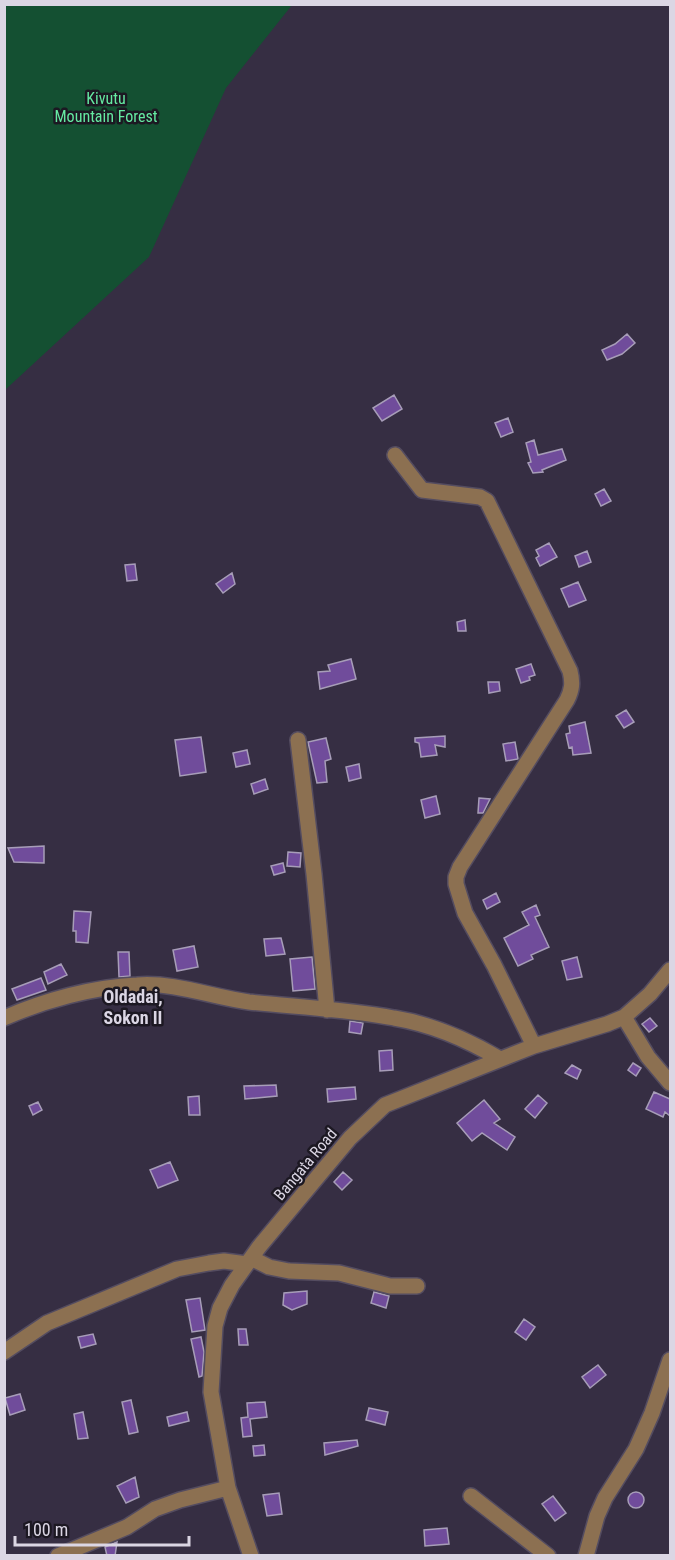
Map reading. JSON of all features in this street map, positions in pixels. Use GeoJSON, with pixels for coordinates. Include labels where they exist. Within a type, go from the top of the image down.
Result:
{"type":"FeatureCollection","features":[{"type":"Feature","properties":{"kind":"street"},"geometry":{"type":"LineString","coordinates":[[394,455],[422,490],[480,497],[487,501],[570,671],[573,682],[567,700],[456,877],[465,913],[534,1046]]}},
{"type":"Feature","properties":{"kind":"street"},"geometry":{"type":"LineString","coordinates":[[298,740],[315,874],[327,1010]]}},
{"type":"Feature","properties":{"kind":"street","name":"Bangata Road"},"geometry":{"type":"LineString","coordinates":[[251,1556],[228,1488],[211,1392],[215,1326],[220,1308],[232,1285],[249,1261],[351,1138],[376,1112],[397,1099],[455,1079],[500,1059],[624,1017],[650,994],[670,970]]}},
{"type":"Feature","properties":{"kind":"street"},"geometry":{"type":"LineString","coordinates":[[4,1018],[71,996],[105,989],[153,984],[249,1002],[395,1018],[439,1030],[478,1046],[500,1059]]}},
{"type":"Feature","properties":{"kind":"street"},"geometry":{"type":"LineString","coordinates":[[624,1017],[648,1057],[670,1083]]}},
{"type":"Feature","properties":{"kind":"street"},"geometry":{"type":"LineString","coordinates":[[4,1352],[46,1323],[177,1269],[216,1262],[249,1261],[289,1271],[339,1273],[390,1286],[417,1286]]}},
{"type":"Feature","properties":{"kind":"street"},"geometry":{"type":"LineString","coordinates":[[586,1556],[597,1516],[605,1498],[636,1449],[652,1413],[670,1360]]}},
{"type":"Feature","properties":{"kind":"street"},"geometry":{"type":"LineString","coordinates":[[58,1556],[126,1527],[155,1509],[228,1488]]}},
{"type":"Feature","properties":{"kind":"street"},"geometry":{"type":"LineString","coordinates":[[471,1496],[548,1556]]}},
{"type":"Feature","properties":{"kind":"green space","name":"Kivutu Mountain Forest"},"geometry":{"type":"Polygon","coordinates":[[[5,4],[292,5],[226,88],[149,257],[5,390],[5,4]]]}},
{"type":"Feature","properties":{"kind":"building"},"geometry":{"type":"Polygon","coordinates":[[[627,334],[635,343],[622,354],[607,360],[602,350],[615,344],[627,334]]]}},
{"type":"Feature","properties":{"kind":"building"},"geometry":{"type":"Polygon","coordinates":[[[394,395],[402,409],[382,421],[373,408],[394,395]]]}},
{"type":"Feature","properties":{"kind":"building"},"geometry":{"type":"Polygon","coordinates":[[[508,418],[513,432],[501,437],[495,423],[508,418]]]}},
{"type":"Feature","properties":{"kind":"building"},"geometry":{"type":"Polygon","coordinates":[[[534,440],[538,455],[562,449],[566,460],[542,470],[543,472],[533,473],[528,463],[531,462],[526,443],[534,440]]]}},
{"type":"Feature","properties":{"kind":"building"},"geometry":{"type":"Polygon","coordinates":[[[604,489],[611,501],[601,506],[595,494],[604,489]]]}},
{"type":"Feature","properties":{"kind":"building"},"geometry":{"type":"Polygon","coordinates":[[[549,543],[557,557],[540,566],[536,558],[539,556],[536,550],[549,543]]]}},
{"type":"Feature","properties":{"kind":"building"},"geometry":{"type":"Polygon","coordinates":[[[587,551],[591,562],[579,567],[575,556],[587,551]]]}},
{"type":"Feature","properties":{"kind":"building"},"geometry":{"type":"Polygon","coordinates":[[[135,564],[137,580],[127,581],[125,565],[135,564]]]}},
{"type":"Feature","properties":{"kind":"building"},"geometry":{"type":"Polygon","coordinates":[[[232,573],[235,584],[223,593],[216,584],[232,573]]]}},
{"type":"Feature","properties":{"kind":"building"},"geometry":{"type":"Polygon","coordinates":[[[578,582],[586,600],[569,607],[561,589],[578,582]]]}},
{"type":"Feature","properties":{"kind":"building"},"geometry":{"type":"Polygon","coordinates":[[[465,620],[466,631],[458,631],[457,622],[465,620]]]}},
{"type":"Feature","properties":{"kind":"building"},"geometry":{"type":"Polygon","coordinates":[[[351,659],[356,679],[320,689],[318,672],[330,671],[328,665],[351,659]]]}},
{"type":"Feature","properties":{"kind":"building"},"geometry":{"type":"Polygon","coordinates":[[[531,664],[535,675],[529,677],[530,680],[521,683],[516,669],[531,664]]]}},
{"type":"Feature","properties":{"kind":"building"},"geometry":{"type":"Polygon","coordinates":[[[488,682],[499,682],[500,691],[489,693],[488,682]]]}},
{"type":"Feature","properties":{"kind":"building"},"geometry":{"type":"Polygon","coordinates":[[[626,710],[634,722],[624,728],[616,716],[626,710]]]}},
{"type":"Feature","properties":{"kind":"building"},"geometry":{"type":"Polygon","coordinates":[[[585,722],[591,753],[573,755],[566,734],[570,733],[569,726],[585,722]]]}},
{"type":"Feature","properties":{"kind":"building"},"geometry":{"type":"Polygon","coordinates":[[[445,736],[445,747],[435,745],[437,755],[421,757],[419,743],[415,742],[415,738],[445,736]]]}},
{"type":"Feature","properties":{"kind":"building"},"geometry":{"type":"Polygon","coordinates":[[[201,737],[206,772],[180,776],[175,740],[201,737]]]}},
{"type":"Feature","properties":{"kind":"building"},"geometry":{"type":"Polygon","coordinates":[[[326,738],[331,759],[325,761],[327,782],[317,783],[308,742],[326,738]]]}},
{"type":"Feature","properties":{"kind":"building"},"geometry":{"type":"Polygon","coordinates":[[[515,742],[518,759],[506,761],[503,744],[515,742]]]}},
{"type":"Feature","properties":{"kind":"building"},"geometry":{"type":"Polygon","coordinates":[[[247,750],[250,764],[236,767],[233,753],[247,750]]]}},
{"type":"Feature","properties":{"kind":"building"},"geometry":{"type":"Polygon","coordinates":[[[359,764],[361,778],[349,781],[346,767],[359,764]]]}},
{"type":"Feature","properties":{"kind":"building"},"geometry":{"type":"Polygon","coordinates":[[[265,779],[268,789],[254,794],[251,784],[265,779]]]}},
{"type":"Feature","properties":{"kind":"building"},"geometry":{"type":"Polygon","coordinates":[[[436,796],[440,814],[425,818],[421,800],[436,796]]]}},
{"type":"Feature","properties":{"kind":"building"},"geometry":{"type":"Polygon","coordinates":[[[479,798],[490,799],[483,813],[478,813],[479,798]]]}},
{"type":"Feature","properties":{"kind":"building"},"geometry":{"type":"Polygon","coordinates":[[[44,846],[44,863],[14,862],[8,848],[44,846]]]}},
{"type":"Feature","properties":{"kind":"building"},"geometry":{"type":"Polygon","coordinates":[[[288,852],[301,853],[300,867],[287,866],[288,852]]]}},
{"type":"Feature","properties":{"kind":"building"},"geometry":{"type":"Polygon","coordinates":[[[283,863],[285,872],[274,875],[271,866],[283,863]]]}},
{"type":"Feature","properties":{"kind":"building"},"geometry":{"type":"Polygon","coordinates":[[[496,893],[500,902],[487,909],[483,900],[496,893]]]}},
{"type":"Feature","properties":{"kind":"building"},"geometry":{"type":"Polygon","coordinates":[[[536,905],[540,915],[535,917],[549,947],[531,955],[533,959],[518,966],[504,938],[529,925],[522,912],[536,905]]]}},
{"type":"Feature","properties":{"kind":"building"},"geometry":{"type":"Polygon","coordinates":[[[74,911],[91,912],[88,943],[76,942],[76,931],[73,931],[74,911]]]}},
{"type":"Feature","properties":{"kind":"building"},"geometry":{"type":"Polygon","coordinates":[[[281,938],[285,954],[266,956],[264,939],[281,938]]]}},
{"type":"Feature","properties":{"kind":"building"},"geometry":{"type":"Polygon","coordinates":[[[194,946],[198,967],[177,971],[173,950],[194,946]]]}},
{"type":"Feature","properties":{"kind":"building"},"geometry":{"type":"Polygon","coordinates":[[[118,952],[129,952],[130,976],[119,977],[118,952]]]}},
{"type":"Feature","properties":{"kind":"building"},"geometry":{"type":"Polygon","coordinates":[[[312,957],[315,989],[293,991],[290,959],[312,957]]]}},
{"type":"Feature","properties":{"kind":"building"},"geometry":{"type":"Polygon","coordinates":[[[577,957],[582,977],[567,980],[562,961],[577,957]]]}},
{"type":"Feature","properties":{"kind":"building"},"geometry":{"type":"Polygon","coordinates":[[[61,964],[67,975],[48,984],[44,972],[61,964]]]}},
{"type":"Feature","properties":{"kind":"building"},"geometry":{"type":"Polygon","coordinates":[[[41,978],[46,990],[17,1000],[12,989],[41,978]]]}},
{"type":"Feature","properties":{"kind":"building"},"geometry":{"type":"Polygon","coordinates":[[[650,1018],[657,1026],[649,1032],[642,1024],[650,1018]]]}},
{"type":"Feature","properties":{"kind":"building"},"geometry":{"type":"Polygon","coordinates":[[[350,1021],[363,1023],[361,1034],[349,1032],[350,1021]]]}},
{"type":"Feature","properties":{"kind":"building"},"geometry":{"type":"Polygon","coordinates":[[[392,1050],[393,1070],[380,1071],[379,1051],[392,1050]]]}},
{"type":"Feature","properties":{"kind":"building"},"geometry":{"type":"Polygon","coordinates":[[[633,1063],[641,1068],[636,1076],[628,1070],[633,1063]]]}},
{"type":"Feature","properties":{"kind":"building"},"geometry":{"type":"Polygon","coordinates":[[[572,1065],[581,1070],[577,1079],[565,1073],[572,1065]]]}},
{"type":"Feature","properties":{"kind":"building"},"geometry":{"type":"Polygon","coordinates":[[[276,1085],[277,1096],[245,1099],[244,1086],[276,1085]]]}},
{"type":"Feature","properties":{"kind":"building"},"geometry":{"type":"Polygon","coordinates":[[[355,1087],[356,1099],[328,1102],[327,1089],[355,1087]]]}},
{"type":"Feature","properties":{"kind":"building"},"geometry":{"type":"Polygon","coordinates":[[[654,1092],[670,1099],[670,1116],[665,1112],[663,1117],[646,1109],[654,1092]]]}},
{"type":"Feature","properties":{"kind":"building"},"geometry":{"type":"Polygon","coordinates":[[[538,1095],[547,1103],[535,1118],[525,1109],[538,1095]]]}},
{"type":"Feature","properties":{"kind":"building"},"geometry":{"type":"Polygon","coordinates":[[[199,1096],[200,1115],[189,1115],[188,1097],[199,1096]]]}},
{"type":"Feature","properties":{"kind":"building"},"geometry":{"type":"Polygon","coordinates":[[[484,1100],[500,1119],[494,1123],[515,1137],[507,1150],[482,1133],[472,1141],[457,1123],[484,1100]]]}},
{"type":"Feature","properties":{"kind":"building"},"geometry":{"type":"Polygon","coordinates":[[[38,1102],[42,1110],[33,1115],[29,1106],[38,1102]]]}},
{"type":"Feature","properties":{"kind":"building"},"geometry":{"type":"Polygon","coordinates":[[[170,1162],[178,1180],[158,1188],[150,1170],[170,1162]]]}},
{"type":"Feature","properties":{"kind":"building"},"geometry":{"type":"Polygon","coordinates":[[[343,1172],[352,1180],[342,1190],[334,1182],[343,1172]]]}},
{"type":"Feature","properties":{"kind":"building"},"geometry":{"type":"Polygon","coordinates":[[[307,1291],[307,1304],[292,1310],[283,1305],[284,1293],[307,1291]]]}},
{"type":"Feature","properties":{"kind":"building"},"geometry":{"type":"Polygon","coordinates":[[[374,1292],[389,1296],[386,1308],[371,1303],[374,1292]]]}},
{"type":"Feature","properties":{"kind":"building"},"geometry":{"type":"Polygon","coordinates":[[[200,1298],[205,1330],[192,1332],[186,1300],[200,1298]]]}},
{"type":"Feature","properties":{"kind":"building"},"geometry":{"type":"Polygon","coordinates":[[[524,1319],[535,1327],[526,1340],[515,1332],[524,1319]]]}},
{"type":"Feature","properties":{"kind":"building"},"geometry":{"type":"Polygon","coordinates":[[[238,1329],[246,1329],[248,1345],[239,1345],[238,1329]]]}},
{"type":"Feature","properties":{"kind":"building"},"geometry":{"type":"Polygon","coordinates":[[[93,1334],[96,1344],[81,1348],[78,1337],[93,1334]]]}},
{"type":"Feature","properties":{"kind":"building"},"geometry":{"type":"Polygon","coordinates":[[[201,1337],[204,1352],[202,1376],[199,1377],[191,1339],[201,1337]]]}},
{"type":"Feature","properties":{"kind":"building"},"geometry":{"type":"Polygon","coordinates":[[[598,1365],[606,1375],[590,1388],[582,1377],[598,1365]]]}},
{"type":"Feature","properties":{"kind":"building"},"geometry":{"type":"Polygon","coordinates":[[[20,1394],[25,1410],[10,1415],[5,1398],[20,1394]]]}},
{"type":"Feature","properties":{"kind":"building"},"geometry":{"type":"Polygon","coordinates":[[[131,1400],[138,1432],[129,1434],[122,1402],[131,1400]]]}},
{"type":"Feature","properties":{"kind":"building"},"geometry":{"type":"Polygon","coordinates":[[[265,1402],[267,1417],[250,1419],[252,1436],[243,1437],[241,1418],[248,1417],[247,1403],[265,1402]]]}},
{"type":"Feature","properties":{"kind":"building"},"geometry":{"type":"Polygon","coordinates":[[[369,1408],[388,1412],[385,1425],[366,1420],[369,1408]]]}},
{"type":"Feature","properties":{"kind":"building"},"geometry":{"type":"Polygon","coordinates":[[[83,1412],[88,1438],[78,1439],[74,1414],[83,1412]]]}},
{"type":"Feature","properties":{"kind":"building"},"geometry":{"type":"Polygon","coordinates":[[[187,1412],[189,1421],[169,1426],[167,1417],[187,1412]]]}},
{"type":"Feature","properties":{"kind":"building"},"geometry":{"type":"Polygon","coordinates":[[[357,1440],[358,1446],[325,1455],[324,1443],[357,1440]]]}},
{"type":"Feature","properties":{"kind":"building"},"geometry":{"type":"Polygon","coordinates":[[[264,1445],[265,1455],[254,1456],[253,1446],[264,1445]]]}},
{"type":"Feature","properties":{"kind":"building"},"geometry":{"type":"Polygon","coordinates":[[[135,1477],[139,1497],[126,1503],[117,1486],[135,1477]]]}},
{"type":"Feature","properties":{"kind":"building"},"geometry":{"type":"Polygon","coordinates":[[[636,1492],[644,1500],[636,1508],[628,1500],[636,1492]]]}},
{"type":"Feature","properties":{"kind":"building"},"geometry":{"type":"Polygon","coordinates":[[[279,1493],[282,1514],[267,1516],[263,1495],[279,1493]]]}},
{"type":"Feature","properties":{"kind":"building"},"geometry":{"type":"Polygon","coordinates":[[[553,1496],[566,1513],[555,1521],[542,1504],[553,1496]]]}},
{"type":"Feature","properties":{"kind":"building"},"geometry":{"type":"Polygon","coordinates":[[[447,1528],[449,1544],[425,1546],[424,1530],[447,1528]]]}},
{"type":"Feature","properties":{"kind":"building"},"geometry":{"type":"Polygon","coordinates":[[[117,1542],[115,1556],[107,1556],[105,1547],[117,1542]]]}},
{"type":"Feature","properties":{"kind":"district","name":"Oldadai, Sokon II"},"geometry":{"type":"Point","coordinates":[133,1007]}}]}
